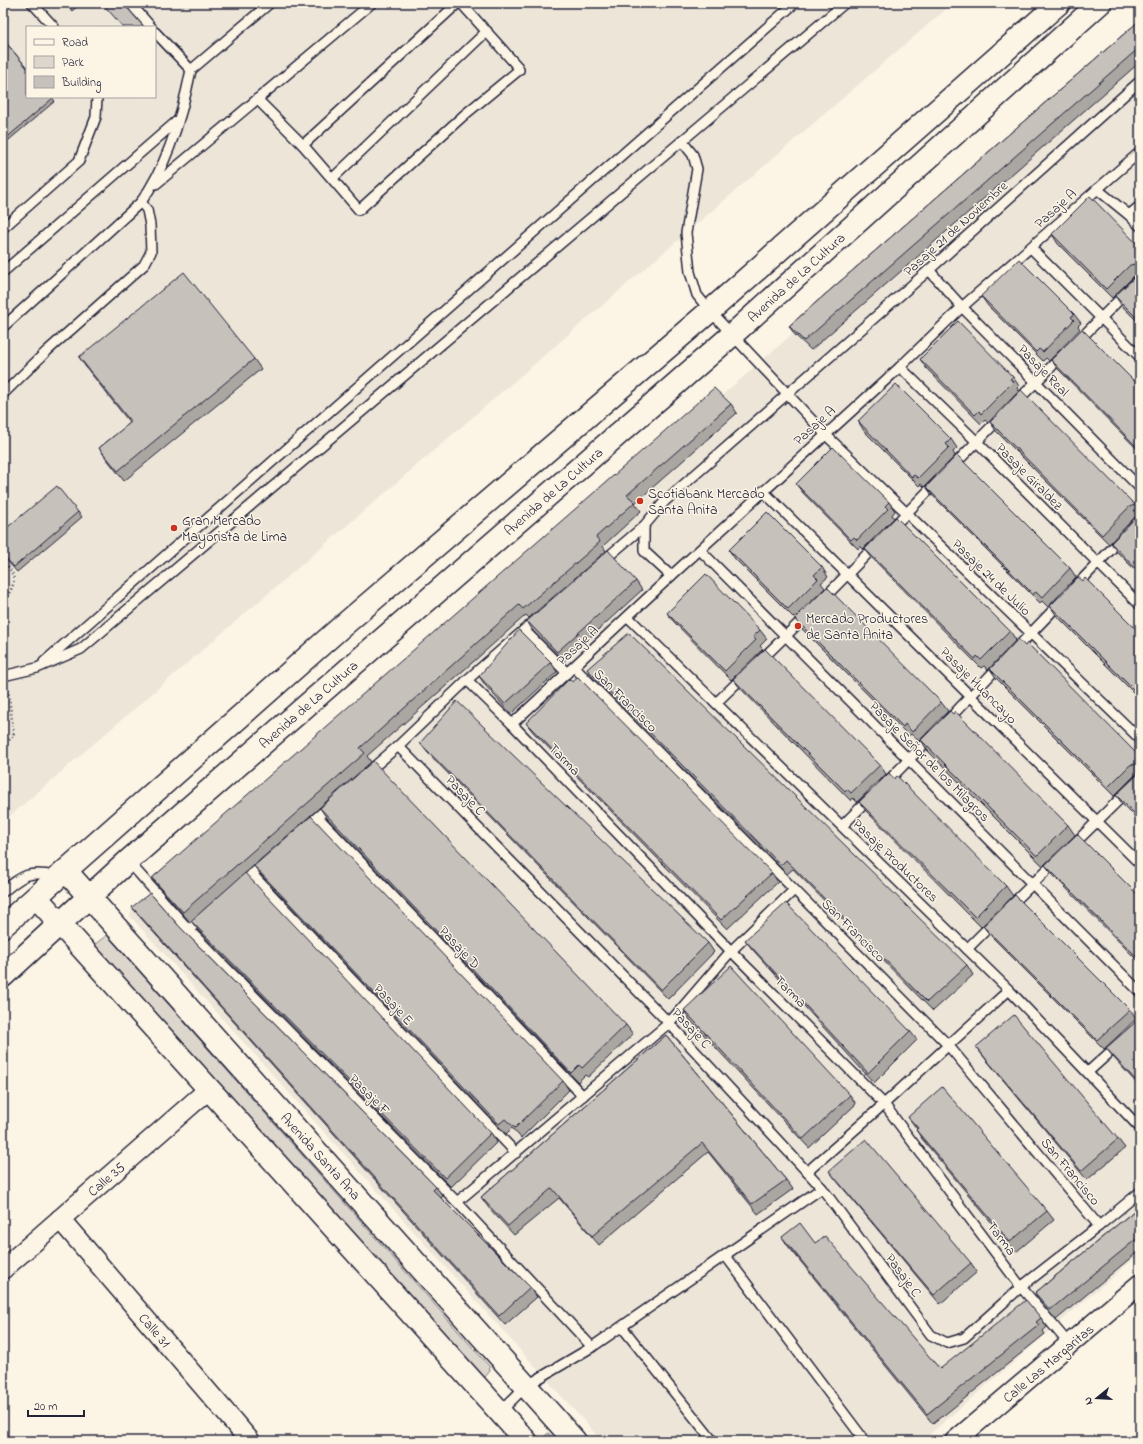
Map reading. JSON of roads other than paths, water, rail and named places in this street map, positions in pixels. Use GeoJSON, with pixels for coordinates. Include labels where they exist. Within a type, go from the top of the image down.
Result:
{"type":"FeatureCollection","features":[{"type":"Feature","properties":{"kind":"main road"},"geometry":{"type":"LineString","coordinates":[[3,926],[338,629],[710,311],[1059,3]]}},
{"type":"Feature","properties":{"kind":"main road","name":"Avenida de La Cultura"},"geometry":{"type":"LineString","coordinates":[[3,976],[128,861],[732,335],[1100,3]]}},
{"type":"Feature","properties":{"kind":"main road","name":"Avenida Santa Ana"},"geometry":{"type":"LineString","coordinates":[[63,874],[90,897],[575,1441]]}},
{"type":"Feature","properties":{"kind":"main road"},"geometry":{"type":"LineString","coordinates":[[36,897],[526,1441]]}},
{"type":"Feature","properties":{"kind":"street","name":"Calle 35"},"geometry":{"type":"LineString","coordinates":[[3,1269],[209,1089]]}},
{"type":"Feature","properties":{"kind":"street","name":"Calle 31"},"geometry":{"type":"LineString","coordinates":[[60,1219],[250,1441]]}},
{"type":"Feature","properties":{"kind":"street","name":"Calle Las Margaritas"},"geometry":{"type":"LineString","coordinates":[[955,1441],[1140,1284]]}},
{"type":"Feature","properties":{"kind":"lane"},"geometry":{"type":"LineString","coordinates":[[32,3],[53,26]]}},
{"type":"Feature","properties":{"kind":"lane"},"geometry":{"type":"LineString","coordinates":[[130,3],[150,26]]}},
{"type":"Feature","properties":{"kind":"lane"},"geometry":{"type":"LineString","coordinates":[[3,327],[141,202],[153,186],[165,161],[178,120],[191,70],[270,3]]}},
{"type":"Feature","properties":{"kind":"lane"},"geometry":{"type":"LineString","coordinates":[[153,186],[372,3]]}},
{"type":"Feature","properties":{"kind":"lane"},"geometry":{"type":"LineString","coordinates":[[303,145],[458,3]]}},
{"type":"Feature","properties":{"kind":"lane"},"geometry":{"type":"LineString","coordinates":[[257,99],[303,145],[359,210],[463,116],[518,70],[518,68],[487,31],[461,3]]}},
{"type":"Feature","properties":{"kind":"lane"},"geometry":{"type":"LineString","coordinates":[[37,668],[795,3]]}},
{"type":"Feature","properties":{"kind":"lane"},"geometry":{"type":"LineString","coordinates":[[3,676],[37,668],[81,649],[845,3]]}},
{"type":"Feature","properties":{"kind":"lane"},"geometry":{"type":"LineString","coordinates":[[333,178],[487,31]]}},
{"type":"Feature","properties":{"kind":"lane"},"geometry":{"type":"LineString","coordinates":[[156,35],[191,70]]}},
{"type":"Feature","properties":{"kind":"lane","name":"Pasaje 21 de Noviembre"},"geometry":{"type":"LineString","coordinates":[[644,526],[665,501],[929,270],[1140,81]]}},
{"type":"Feature","properties":{"kind":"lane"},"geometry":{"type":"LineString","coordinates":[[3,228],[79,160],[96,117],[97,98]]}},
{"type":"Feature","properties":{"kind":"lane"},"geometry":{"type":"LineString","coordinates":[[3,272],[178,120]]}},
{"type":"Feature","properties":{"kind":"lane","name":"Pasaje 24 de Julio"},"geometry":{"type":"LineString","coordinates":[[682,141],[693,155],[697,170],[686,234],[690,272],[697,294],[710,311],[825,434],[1140,739]]}},
{"type":"Feature","properties":{"kind":"lane","name":"Pasaje A"},"geometry":{"type":"LineString","coordinates":[[512,724],[825,434],[900,367],[962,307],[1140,152]]}},
{"type":"Feature","properties":{"kind":"lane"},"geometry":{"type":"LineString","coordinates":[[1097,189],[1140,226]]}},
{"type":"Feature","properties":{"kind":"lane"},"geometry":{"type":"LineString","coordinates":[[3,394],[47,351],[144,265],[151,252],[150,225],[147,210],[141,202]]}},
{"type":"Feature","properties":{"kind":"lane"},"geometry":{"type":"LineString","coordinates":[[1129,215],[1140,206]]}},
{"type":"Feature","properties":{"kind":"lane"},"geometry":{"type":"LineString","coordinates":[[1031,248],[1140,357]]}},
{"type":"Feature","properties":{"kind":"lane","name":"Pasaje Real"},"geometry":{"type":"LineString","coordinates":[[929,270],[962,307],[1140,488]]}},
{"type":"Feature","properties":{"kind":"lane"},"geometry":{"type":"LineString","coordinates":[[716,704],[847,575],[1036,382],[1140,279]]}},
{"type":"Feature","properties":{"kind":"lane","name":"Pasaje Giraldez"},"geometry":{"type":"LineString","coordinates":[[900,367],[1140,605]]}},
{"type":"Feature","properties":{"kind":"lane","name":"Pasaje Huancayo"},"geometry":{"type":"LineString","coordinates":[[763,492],[1140,864]]}},
{"type":"Feature","properties":{"kind":"lane"},"geometry":{"type":"LineString","coordinates":[[596,567],[644,526]]}},
{"type":"Feature","properties":{"kind":"lane"},"geometry":{"type":"LineString","coordinates":[[644,526],[644,551],[671,576]]}},
{"type":"Feature","properties":{"kind":"lane"},"geometry":{"type":"LineString","coordinates":[[842,826],[909,760],[1130,531]]}},
{"type":"Feature","properties":{"kind":"lane","name":"Pasaje Señor de los Milagros"},"geometry":{"type":"LineString","coordinates":[[700,550],[1140,992]]}},
{"type":"Feature","properties":{"kind":"lane"},"geometry":{"type":"LineString","coordinates":[[364,776],[398,746],[466,680],[542,614]]}},
{"type":"Feature","properties":{"kind":"lane","name":"Pasaje Productores"},"geometry":{"type":"LineString","coordinates":[[628,617],[1009,990],[1140,1128]]}},
{"type":"Feature","properties":{"kind":"lane","name":"San Francisco"},"geometry":{"type":"LineString","coordinates":[[524,630],[570,670],[794,890],[948,1045],[1099,1226]]}},
{"type":"Feature","properties":{"kind":"lane","name":"Tarma"},"geometry":{"type":"LineString","coordinates":[[466,680],[512,724],[732,951],[884,1104],[1021,1286],[1069,1344]]}},
{"type":"Feature","properties":{"kind":"lane","name":"Pasaje C"},"geometry":{"type":"LineString","coordinates":[[398,746],[669,1023],[822,1188],[931,1335],[947,1343],[964,1338],[1021,1286]]}},
{"type":"Feature","properties":{"kind":"lane"},"geometry":{"type":"LineString","coordinates":[[967,949],[1140,779]]}},
{"type":"Feature","properties":{"kind":"lane"},"geometry":{"type":"LineString","coordinates":[[300,833],[341,797]]}},
{"type":"Feature","properties":{"kind":"lane","name":"Pasaje D"},"geometry":{"type":"LineString","coordinates":[[318,817],[583,1096]]}},
{"type":"Feature","properties":{"kind":"lane"},"geometry":{"type":"LineString","coordinates":[[235,890],[276,853]]}},
{"type":"Feature","properties":{"kind":"lane","name":"Pasaje F"},"geometry":{"type":"LineString","coordinates":[[128,861],[188,930],[457,1202],[592,1347]]}},
{"type":"Feature","properties":{"kind":"lane"},"geometry":{"type":"LineString","coordinates":[[3,892],[21,878],[38,872],[63,874]]}},
{"type":"Feature","properties":{"kind":"lane","name":"Pasaje E"},"geometry":{"type":"LineString","coordinates":[[252,874],[516,1153]]}},
{"type":"Feature","properties":{"kind":"lane"},"geometry":{"type":"LineString","coordinates":[[457,1202],[669,1023],[732,951],[794,890]]}},
{"type":"Feature","properties":{"kind":"lane"},"geometry":{"type":"LineString","coordinates":[[188,930],[212,910]]}},
{"type":"Feature","properties":{"kind":"lane"},"geometry":{"type":"LineString","coordinates":[[807,1172],[1009,990]]}},
{"type":"Feature","properties":{"kind":"lane"},"geometry":{"type":"LineString","coordinates":[[1088,1072],[1122,1040]]}},
{"type":"Feature","properties":{"kind":"lane"},"geometry":{"type":"LineString","coordinates":[[500,1412],[526,1386],[592,1347],[622,1327],[822,1188]]}},
{"type":"Feature","properties":{"kind":"lane"},"geometry":{"type":"LineString","coordinates":[[1021,1286],[1099,1226],[1140,1192]]}},
{"type":"Feature","properties":{"kind":"lane"},"geometry":{"type":"LineString","coordinates":[[726,1255],[865,1441]]}},
{"type":"Feature","properties":{"kind":"lane"},"geometry":{"type":"LineString","coordinates":[[622,1327],[714,1441]]}},
{"type":"Feature","properties":{"kind":"place","name":"Scotiabank Mercado Santa Anita"},"geometry":{"type":"Point","coordinates":[640,501]}},
{"type":"Feature","properties":{"kind":"place","name":"Gran Mercado Mayorista de Lima"},"geometry":{"type":"Point","coordinates":[174,528]}},
{"type":"Feature","properties":{"kind":"place","name":"Mercado Productores de Santa Anita"},"geometry":{"type":"Point","coordinates":[798,626]}}]}
